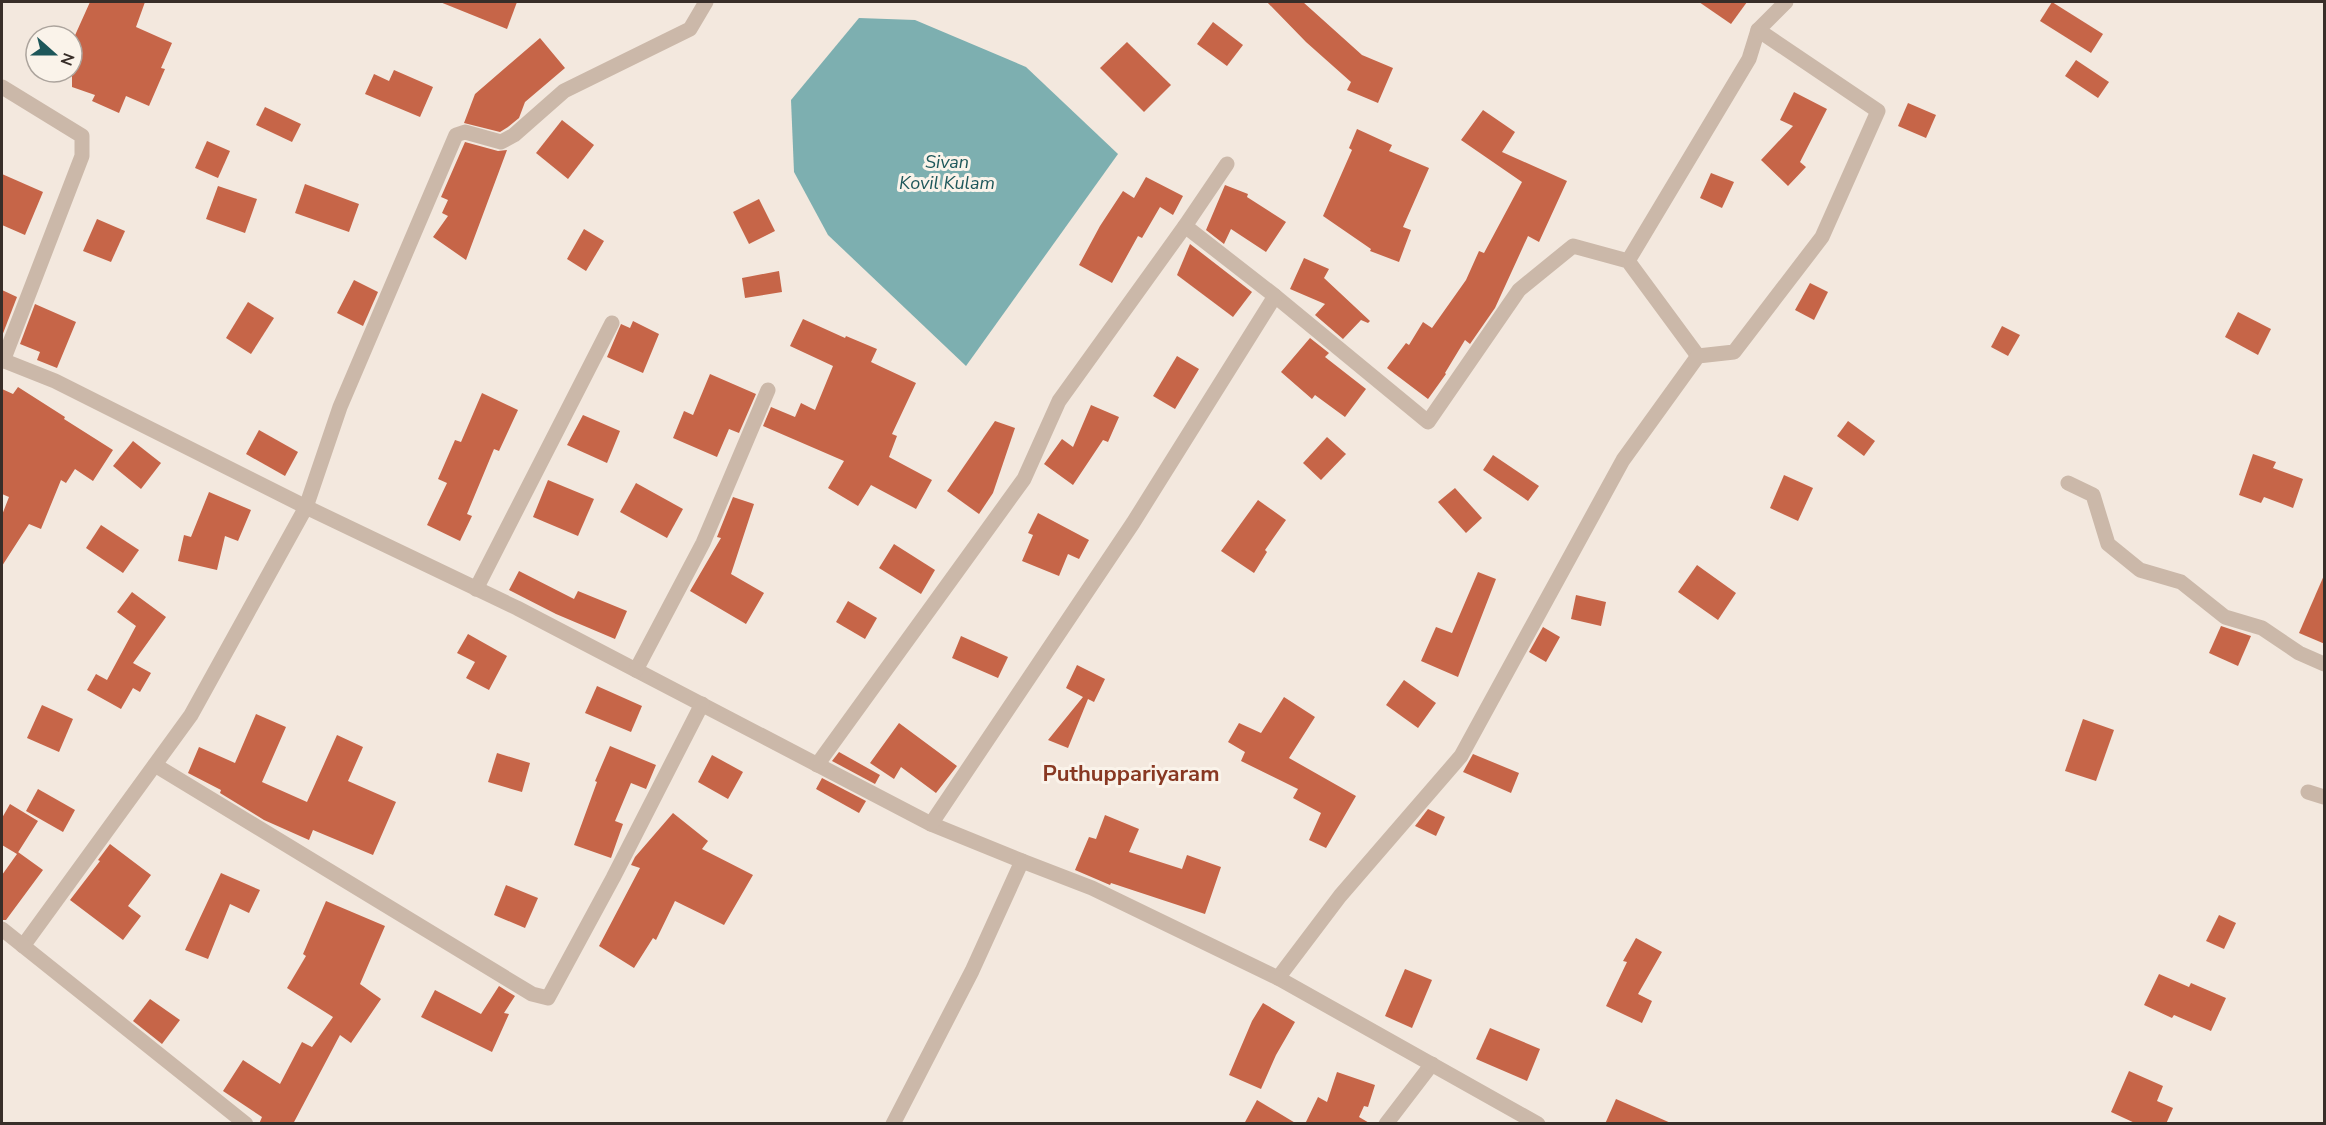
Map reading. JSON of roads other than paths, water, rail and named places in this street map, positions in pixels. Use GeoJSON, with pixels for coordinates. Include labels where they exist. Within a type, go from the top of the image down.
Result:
{"type":"FeatureCollection","features":[{"type":"Feature","properties":{"kind":"street"},"geometry":{"type":"LineString","coordinates":[[23,946],[191,716],[306,507],[340,407],[456,135],[465,132],[501,142],[514,135],[564,91],[690,29],[706,2]]}},
{"type":"Feature","properties":{"kind":"street"},"geometry":{"type":"LineString","coordinates":[[1628,261],[1749,58],[1758,30],[1786,2]]}},
{"type":"Feature","properties":{"kind":"street"},"geometry":{"type":"LineString","coordinates":[[1278,978],[1340,896],[1461,756],[1623,460],[1698,356],[1734,352],[1822,237],[1878,111],[1758,30]]}},
{"type":"Feature","properties":{"kind":"street"},"geometry":{"type":"LineString","coordinates":[[2,87],[82,136],[82,156],[2,360],[55,381],[476,589],[931,824],[1092,888],[1278,978],[1538,1124]]}},
{"type":"Feature","properties":{"kind":"street"},"geometry":{"type":"LineString","coordinates":[[817,765],[1024,479],[1059,401],[1227,164]]}},
{"type":"Feature","properties":{"kind":"street"},"geometry":{"type":"LineString","coordinates":[[1185,226],[1275,296],[1428,422],[1519,290],[1573,246],[1628,261],[1698,356]]}},
{"type":"Feature","properties":{"kind":"street"},"geometry":{"type":"LineString","coordinates":[[931,824],[1133,523],[1275,296]]}},
{"type":"Feature","properties":{"kind":"street"},"geometry":{"type":"LineString","coordinates":[[476,589],[612,323]]}},
{"type":"Feature","properties":{"kind":"street"},"geometry":{"type":"LineString","coordinates":[[636,670],[703,543],[768,390]]}},
{"type":"Feature","properties":{"kind":"street"},"geometry":{"type":"LineString","coordinates":[[2068,483],[2093,495],[2108,544],[2140,570],[2181,582],[2225,617],[2262,628],[2299,653],[2325,664]]}},
{"type":"Feature","properties":{"kind":"street"},"geometry":{"type":"LineString","coordinates":[[155,765],[532,994],[548,998],[613,878],[702,704]]}},
{"type":"Feature","properties":{"kind":"street"},"geometry":{"type":"LineString","coordinates":[[2308,792],[2325,797]]}},
{"type":"Feature","properties":{"kind":"street"},"geometry":{"type":"LineString","coordinates":[[893,1124],[972,971],[1022,861]]}},
{"type":"Feature","properties":{"kind":"street"},"geometry":{"type":"LineString","coordinates":[[2,929],[246,1124]]}},
{"type":"Feature","properties":{"kind":"street"},"geometry":{"type":"LineString","coordinates":[[1386,1124],[1432,1064]]}},
{"type":"Feature","properties":{"kind":"water","name":"Sivan Kovil Kulam"},"geometry":{"type":"Polygon","coordinates":[[[859,18],[915,20],[1026,67],[1118,154],[966,366],[828,235],[794,172],[791,100],[859,18]]]}},
{"type":"Feature","properties":{"kind":"district","name":"Puthuppariyaram"},"geometry":{"type":"Point","coordinates":[1131,774]}}]}
